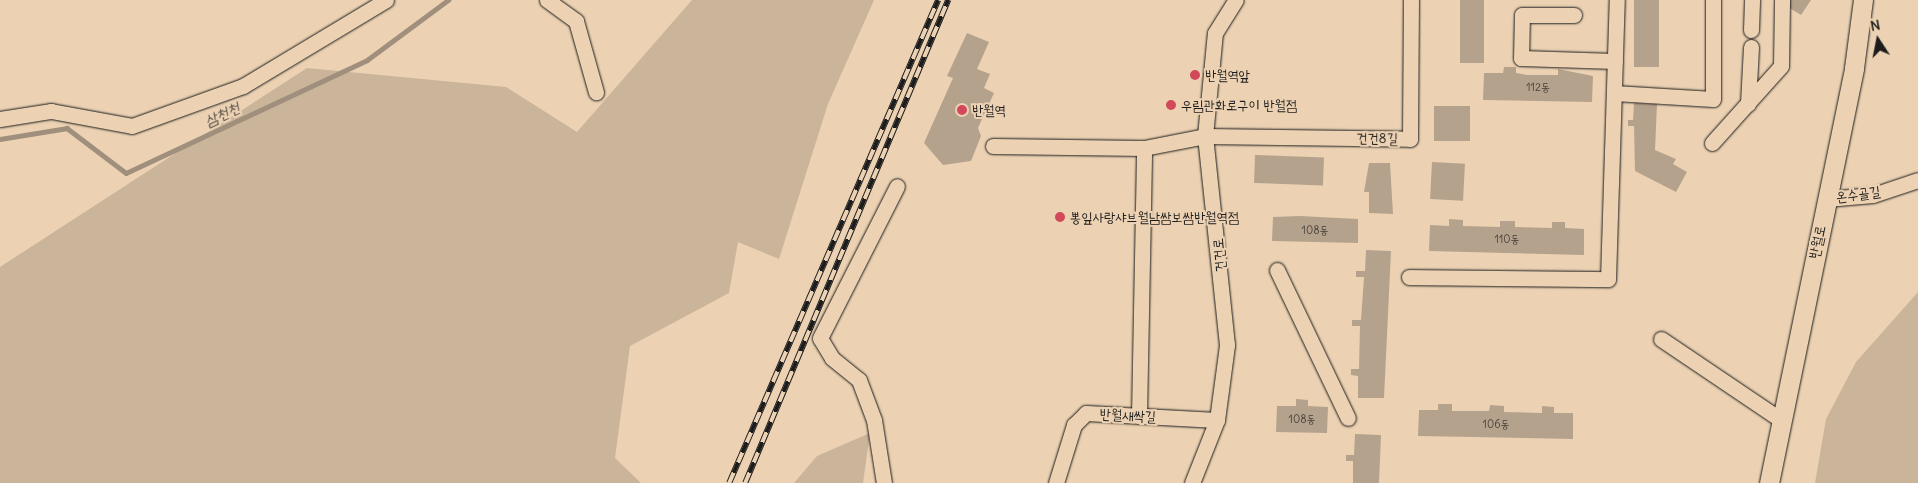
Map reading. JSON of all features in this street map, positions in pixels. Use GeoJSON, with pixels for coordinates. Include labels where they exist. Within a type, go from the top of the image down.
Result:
{"type":"FeatureCollection","features":[{"type":"Feature","properties":{"kind":"main road","name":"반월로"},"geometry":{"type":"LineString","coordinates":[[1769,483],[1854,68],[1863,0]]}},
{"type":"Feature","properties":{"kind":"street"},"geometry":{"type":"LineString","coordinates":[[0,119],[51,111],[132,126],[243,86],[386,0]]}},
{"type":"Feature","properties":{"kind":"street"},"geometry":{"type":"LineString","coordinates":[[547,0],[576,21],[596,92]]}},
{"type":"Feature","properties":{"kind":"street","name":"건건로"},"geometry":{"type":"LineString","coordinates":[[1192,483],[1217,420],[1227,345],[1205,136],[1215,33],[1236,0]]}},
{"type":"Feature","properties":{"kind":"street","name":"건건8길"},"geometry":{"type":"LineString","coordinates":[[1205,136],[1410,139],[1411,0]]}},
{"type":"Feature","properties":{"kind":"street"},"geometry":{"type":"LineString","coordinates":[[1409,277],[1608,279],[1617,0]]}},
{"type":"Feature","properties":{"kind":"street"},"geometry":{"type":"LineString","coordinates":[[1614,93],[1713,99],[1713,0]]}},
{"type":"Feature","properties":{"kind":"street"},"geometry":{"type":"LineString","coordinates":[[1751,30],[1752,0]]}},
{"type":"Feature","properties":{"kind":"street"},"geometry":{"type":"LineString","coordinates":[[1712,144],[1781,66],[1782,0]]}},
{"type":"Feature","properties":{"kind":"street"},"geometry":{"type":"LineString","coordinates":[[1574,15],[1522,15],[1521,58],[1615,61]]}},
{"type":"Feature","properties":{"kind":"street"},"geometry":{"type":"LineString","coordinates":[[1748,104],[1751,47]]}},
{"type":"Feature","properties":{"kind":"street"},"geometry":{"type":"LineString","coordinates":[[993,146],[1144,148],[1205,136]]}},
{"type":"Feature","properties":{"kind":"street"},"geometry":{"type":"LineString","coordinates":[[1139,416],[1144,148]]}},
{"type":"Feature","properties":{"kind":"street","name":"온수골길"},"geometry":{"type":"LineString","coordinates":[[1826,199],[1873,195],[1918,180]]}},
{"type":"Feature","properties":{"kind":"street"},"geometry":{"type":"LineString","coordinates":[[884,483],[874,420],[859,380],[832,358],[820,338],[897,186]]}},
{"type":"Feature","properties":{"kind":"street"},"geometry":{"type":"LineString","coordinates":[[1277,270],[1348,418]]}},
{"type":"Feature","properties":{"kind":"street"},"geometry":{"type":"LineString","coordinates":[[1661,339],[1781,420]]}},
{"type":"Feature","properties":{"kind":"street","name":"반월새싹길"},"geometry":{"type":"LineString","coordinates":[[1056,483],[1074,425],[1086,413],[1217,420]]}},
{"type":"Feature","properties":{"kind":"shaded area"},"geometry":{"type":"Polygon","coordinates":[[[692,0],[874,0],[828,104],[779,259],[738,242],[729,293],[630,346],[615,458],[641,483],[0,483],[0,267],[307,68],[506,87],[577,132],[692,0]]]}},
{"type":"Feature","properties":{"kind":"shaded area"},"geometry":{"type":"Polygon","coordinates":[[[1918,292],[1918,483],[1815,483],[1826,419],[1856,362],[1918,292]]]}},
{"type":"Feature","properties":{"kind":"shaded area"},"geometry":{"type":"Polygon","coordinates":[[[870,433],[863,483],[794,483],[817,456],[870,433]]]}},
{"type":"Feature","properties":{"kind":"building"},"geometry":{"type":"Polygon","coordinates":[[[1460,0],[1484,0],[1484,63],[1460,63],[1460,0]]]}},
{"type":"Feature","properties":{"kind":"building"},"geometry":{"type":"Polygon","coordinates":[[[1634,0],[1659,0],[1659,67],[1634,67],[1634,0]]]}},
{"type":"Feature","properties":{"kind":"building"},"geometry":{"type":"Polygon","coordinates":[[[1786,0],[1811,0],[1801,15],[1783,4],[1786,0]]]}},
{"type":"Feature","properties":{"kind":"building","name":"반월역"},"geometry":{"type":"Polygon","coordinates":[[[967,33],[989,42],[977,69],[990,74],[984,88],[994,93],[978,128],[981,136],[971,161],[943,165],[924,143],[953,78],[947,76],[967,33]]]}},
{"type":"Feature","properties":{"kind":"building"},"geometry":{"type":"Polygon","coordinates":[[[1504,67],[1516,67],[1516,73],[1527,75],[1558,75],[1558,69],[1593,76],[1592,102],[1483,100],[1484,73],[1503,73],[1504,67]]]}},
{"type":"Feature","properties":{"kind":"building"},"geometry":{"type":"Polygon","coordinates":[[[1634,103],[1657,104],[1655,150],[1676,159],[1673,164],[1687,172],[1676,192],[1635,171],[1634,126],[1628,126],[1628,120],[1633,120],[1634,103]]]}},
{"type":"Feature","properties":{"kind":"building"},"geometry":{"type":"Polygon","coordinates":[[[1434,106],[1470,106],[1470,141],[1434,141],[1434,106]]]}},
{"type":"Feature","properties":{"kind":"building"},"geometry":{"type":"Polygon","coordinates":[[[1255,155],[1324,157],[1323,185],[1254,183],[1255,155]]]}},
{"type":"Feature","properties":{"kind":"building"},"geometry":{"type":"Polygon","coordinates":[[[1432,162],[1465,164],[1463,201],[1430,199],[1432,162]]]}},
{"type":"Feature","properties":{"kind":"building"},"geometry":{"type":"Polygon","coordinates":[[[1369,163],[1390,163],[1393,214],[1369,213],[1369,192],[1364,192],[1369,163]]]}},
{"type":"Feature","properties":{"kind":"building"},"geometry":{"type":"Polygon","coordinates":[[[1300,216],[1358,219],[1358,243],[1272,241],[1273,217],[1300,216]]]}},
{"type":"Feature","properties":{"kind":"building"},"geometry":{"type":"Polygon","coordinates":[[[1449,219],[1463,220],[1463,226],[1500,227],[1500,221],[1515,221],[1515,227],[1552,228],[1552,222],[1565,222],[1565,228],[1584,229],[1584,255],[1429,251],[1430,225],[1449,226],[1449,219]]]}},
{"type":"Feature","properties":{"kind":"building"},"geometry":{"type":"Polygon","coordinates":[[[1366,250],[1391,251],[1384,398],[1358,398],[1358,376],[1351,375],[1351,369],[1359,369],[1360,326],[1352,326],[1352,320],[1361,320],[1364,277],[1356,277],[1356,271],[1365,271],[1366,250]]]}},
{"type":"Feature","properties":{"kind":"building"},"geometry":{"type":"Polygon","coordinates":[[[1296,399],[1308,400],[1308,406],[1328,407],[1327,433],[1276,432],[1277,406],[1296,406],[1296,399]]]}},
{"type":"Feature","properties":{"kind":"building"},"geometry":{"type":"Polygon","coordinates":[[[1438,404],[1452,404],[1452,411],[1489,411],[1490,405],[1504,406],[1504,412],[1542,413],[1542,406],[1554,407],[1554,413],[1573,413],[1573,439],[1418,436],[1419,410],[1438,410],[1438,404]]]}},
{"type":"Feature","properties":{"kind":"building"},"geometry":{"type":"Polygon","coordinates":[[[1355,434],[1381,435],[1379,483],[1353,483],[1353,461],[1346,461],[1346,455],[1354,455],[1355,434]]]}},
{"type":"Feature","properties":{"kind":"waterway","name":"삼천천"},"geometry":{"type":"LineString","coordinates":[[0,139],[67,128],[126,173],[367,60],[448,0]]}},
{"type":"Feature","properties":{"kind":"railway"},"geometry":{"type":"LineString","coordinates":[[729,483],[938,0]]}},
{"type":"Feature","properties":{"kind":"railway"},"geometry":{"type":"LineString","coordinates":[[745,483],[948,0]]}},
{"type":"Feature","properties":{"kind":"place","name":"반월역앞"},"geometry":{"type":"Point","coordinates":[1195,75]}},
{"type":"Feature","properties":{"kind":"place","name":"우림관화로구이 반월점"},"geometry":{"type":"Point","coordinates":[1171,105]}},
{"type":"Feature","properties":{"kind":"place","name":"반월역"},"geometry":{"type":"Point","coordinates":[962,110]}},
{"type":"Feature","properties":{"kind":"place","name":"뽕잎사랑샤브월남쌈보쌈반월역점"},"geometry":{"type":"Point","coordinates":[1060,217]}}]}
